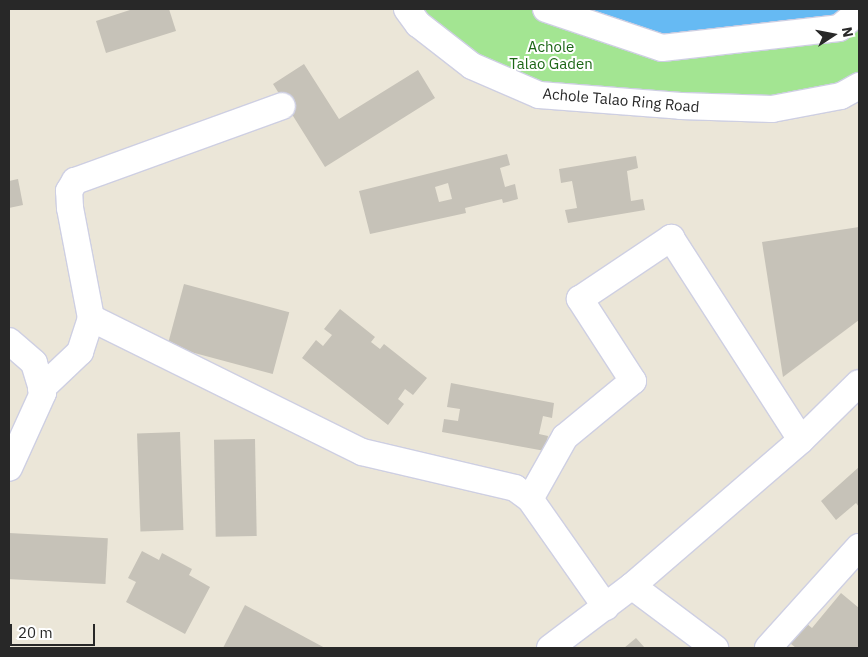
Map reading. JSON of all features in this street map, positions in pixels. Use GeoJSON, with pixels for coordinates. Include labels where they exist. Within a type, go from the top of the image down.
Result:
{"type":"FeatureCollection","features":[{"type":"Feature","properties":{"kind":"street","name":"Achole Talao Ring Road"},"geometry":{"type":"LineString","coordinates":[[407,9],[418,24],[472,66],[539,95],[681,106],[772,109],[841,96],[859,86]]}},
{"type":"Feature","properties":{"kind":"street"},"geometry":{"type":"LineString","coordinates":[[546,9],[662,48],[840,28],[859,12]]}},
{"type":"Feature","properties":{"kind":"street"},"geometry":{"type":"LineString","coordinates":[[41,389],[80,352],[91,318],[70,208],[69,191],[75,180],[282,106]]}},
{"type":"Feature","properties":{"kind":"street"},"geometry":{"type":"LineString","coordinates":[[530,498],[565,437],[633,381],[580,299],[671,238],[801,440]]}},
{"type":"Feature","properties":{"kind":"street"},"geometry":{"type":"LineString","coordinates":[[91,318],[362,452],[515,488],[530,498],[606,607]]}},
{"type":"Feature","properties":{"kind":"street"},"geometry":{"type":"LineString","coordinates":[[9,341],[34,363],[43,394],[9,468]]}},
{"type":"Feature","properties":{"kind":"street"},"geometry":{"type":"LineString","coordinates":[[550,648],[632,586],[801,440],[859,383]]}},
{"type":"Feature","properties":{"kind":"street"},"geometry":{"type":"LineString","coordinates":[[768,648],[859,547]]}},
{"type":"Feature","properties":{"kind":"street"},"geometry":{"type":"LineString","coordinates":[[632,586],[714,648]]}},
{"type":"Feature","properties":{"kind":"green space","name":"Achole Talao Gaden"},"geometry":{"type":"Polygon","coordinates":[[[407,9],[859,12],[859,86],[772,109],[539,95],[407,9]]]}},
{"type":"Feature","properties":{"kind":"water"},"geometry":{"type":"Polygon","coordinates":[[[546,9],[859,9],[859,12],[662,48],[546,9]]]}},
{"type":"Feature","properties":{"kind":"building"},"geometry":{"type":"Polygon","coordinates":[[[133,9],[169,9],[176,31],[106,53],[96,21],[133,9]]]}},
{"type":"Feature","properties":{"kind":"building"},"geometry":{"type":"Polygon","coordinates":[[[304,64],[339,119],[418,70],[435,98],[325,167],[273,84],[304,64]]]}},
{"type":"Feature","properties":{"kind":"building"},"geometry":{"type":"Polygon","coordinates":[[[507,154],[510,165],[500,168],[505,187],[515,184],[518,199],[503,203],[502,199],[465,208],[466,213],[370,234],[359,191],[507,154]],[[448,183],[435,187],[439,202],[452,199],[448,183]]]}},
{"type":"Feature","properties":{"kind":"building"},"geometry":{"type":"Polygon","coordinates":[[[636,156],[638,168],[627,171],[631,201],[643,199],[645,210],[568,223],[565,210],[577,208],[572,181],[561,183],[559,169],[636,156]]]}},
{"type":"Feature","properties":{"kind":"building"},"geometry":{"type":"Polygon","coordinates":[[[18,179],[23,205],[9,208],[9,181],[18,179]]]}},
{"type":"Feature","properties":{"kind":"building"},"geometry":{"type":"Polygon","coordinates":[[[859,227],[859,320],[783,377],[762,242],[859,227]]]}},
{"type":"Feature","properties":{"kind":"building"},"geometry":{"type":"Polygon","coordinates":[[[184,284],[289,312],[273,374],[167,346],[184,284]]]}},
{"type":"Feature","properties":{"kind":"building"},"geometry":{"type":"Polygon","coordinates":[[[340,309],[375,337],[371,342],[380,349],[384,344],[427,378],[413,395],[405,389],[398,399],[404,404],[388,425],[302,358],[316,340],[323,346],[332,335],[324,329],[340,309]]]}},
{"type":"Feature","properties":{"kind":"building"},"geometry":{"type":"Polygon","coordinates":[[[451,383],[554,403],[552,418],[543,416],[539,434],[548,436],[545,451],[442,432],[444,419],[458,421],[460,409],[447,407],[451,383]]]}},
{"type":"Feature","properties":{"kind":"building"},"geometry":{"type":"Polygon","coordinates":[[[180,432],[183,530],[140,531],[137,434],[180,432]]]}},
{"type":"Feature","properties":{"kind":"building"},"geometry":{"type":"Polygon","coordinates":[[[255,439],[257,536],[216,537],[214,440],[255,439]]]}},
{"type":"Feature","properties":{"kind":"building"},"geometry":{"type":"Polygon","coordinates":[[[859,467],[859,507],[856,503],[836,520],[821,501],[859,467]]]}},
{"type":"Feature","properties":{"kind":"building"},"geometry":{"type":"Polygon","coordinates":[[[9,533],[108,538],[105,584],[9,579],[9,533]]]}},
{"type":"Feature","properties":{"kind":"building"},"geometry":{"type":"Polygon","coordinates":[[[142,551],[159,560],[162,553],[192,569],[189,575],[210,587],[185,634],[126,602],[136,582],[128,578],[142,551]]]}},
{"type":"Feature","properties":{"kind":"building"},"geometry":{"type":"Polygon","coordinates":[[[841,593],[859,608],[859,648],[796,648],[785,639],[801,619],[812,628],[841,593]]]}},
{"type":"Feature","properties":{"kind":"building"},"geometry":{"type":"Polygon","coordinates":[[[245,605],[325,648],[223,648],[245,605]]]}},
{"type":"Feature","properties":{"kind":"building"},"geometry":{"type":"Polygon","coordinates":[[[636,638],[645,648],[624,648],[636,638]]]}}]}
